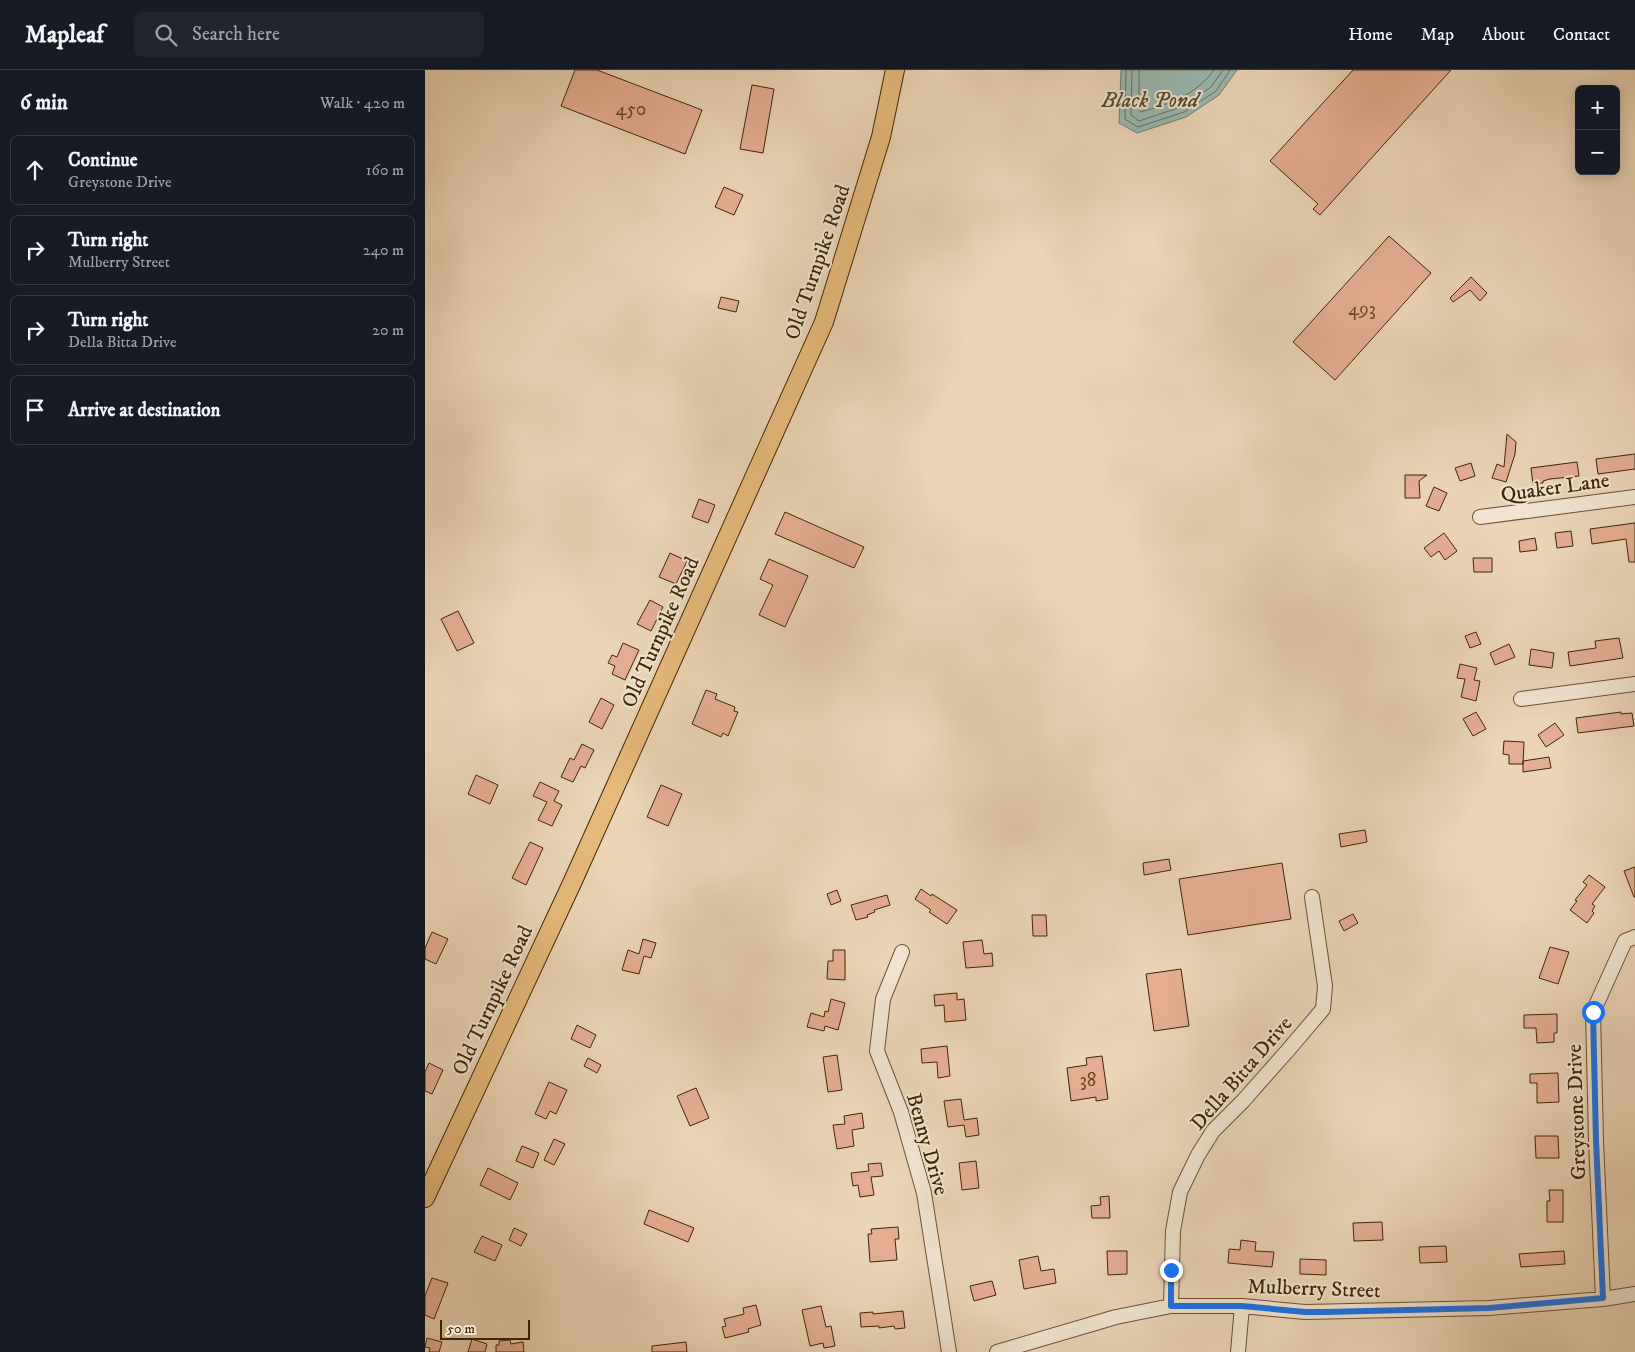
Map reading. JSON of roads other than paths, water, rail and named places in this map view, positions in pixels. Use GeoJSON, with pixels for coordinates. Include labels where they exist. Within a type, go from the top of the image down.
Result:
{"type":"FeatureCollection","features":[{"type":"Feature","properties":{"kind":"main road","name":"Old Turnpike Road"},"geometry":{"type":"LineString","coordinates":[[425,1198],[572,883],[825,322],[881,137],[895,70]]}},
{"type":"Feature","properties":{"kind":"street","name":"Quaker Lane"},"geometry":{"type":"LineString","coordinates":[[1480,517],[1635,497]]}},
{"type":"Feature","properties":{"kind":"street"},"geometry":{"type":"LineString","coordinates":[[1521,699],[1635,684]]}},
{"type":"Feature","properties":{"kind":"street","name":"Della Bitta Drive"},"geometry":{"type":"LineString","coordinates":[[1171,1306],[1173,1231],[1181,1192],[1197,1155],[1213,1131],[1249,1094],[1323,1009],[1325,986],[1312,897]]}},
{"type":"Feature","properties":{"kind":"street","name":"Greystone Drive"},"geometry":{"type":"LineString","coordinates":[[1603,1298],[1593,1012],[1625,941],[1635,937]]}},
{"type":"Feature","properties":{"kind":"street","name":"Benny Drive"},"geometry":{"type":"LineString","coordinates":[[902,952],[883,999],[877,1051],[901,1112],[924,1193],[949,1352]]}},
{"type":"Feature","properties":{"kind":"street","name":"Mulberry Street"},"geometry":{"type":"LineString","coordinates":[[997,1352],[1116,1317],[1171,1306],[1242,1306],[1305,1312],[1480,1308],[1635,1294]]}},
{"type":"Feature","properties":{"kind":"street"},"geometry":{"type":"LineString","coordinates":[[1238,1352],[1242,1306]]}},
{"type":"Feature","properties":{"kind":"water","name":"Black Pond"},"geometry":{"type":"Polygon","coordinates":[[[1121,70],[1237,70],[1219,95],[1186,117],[1137,133],[1119,123],[1121,70]]]}}]}
